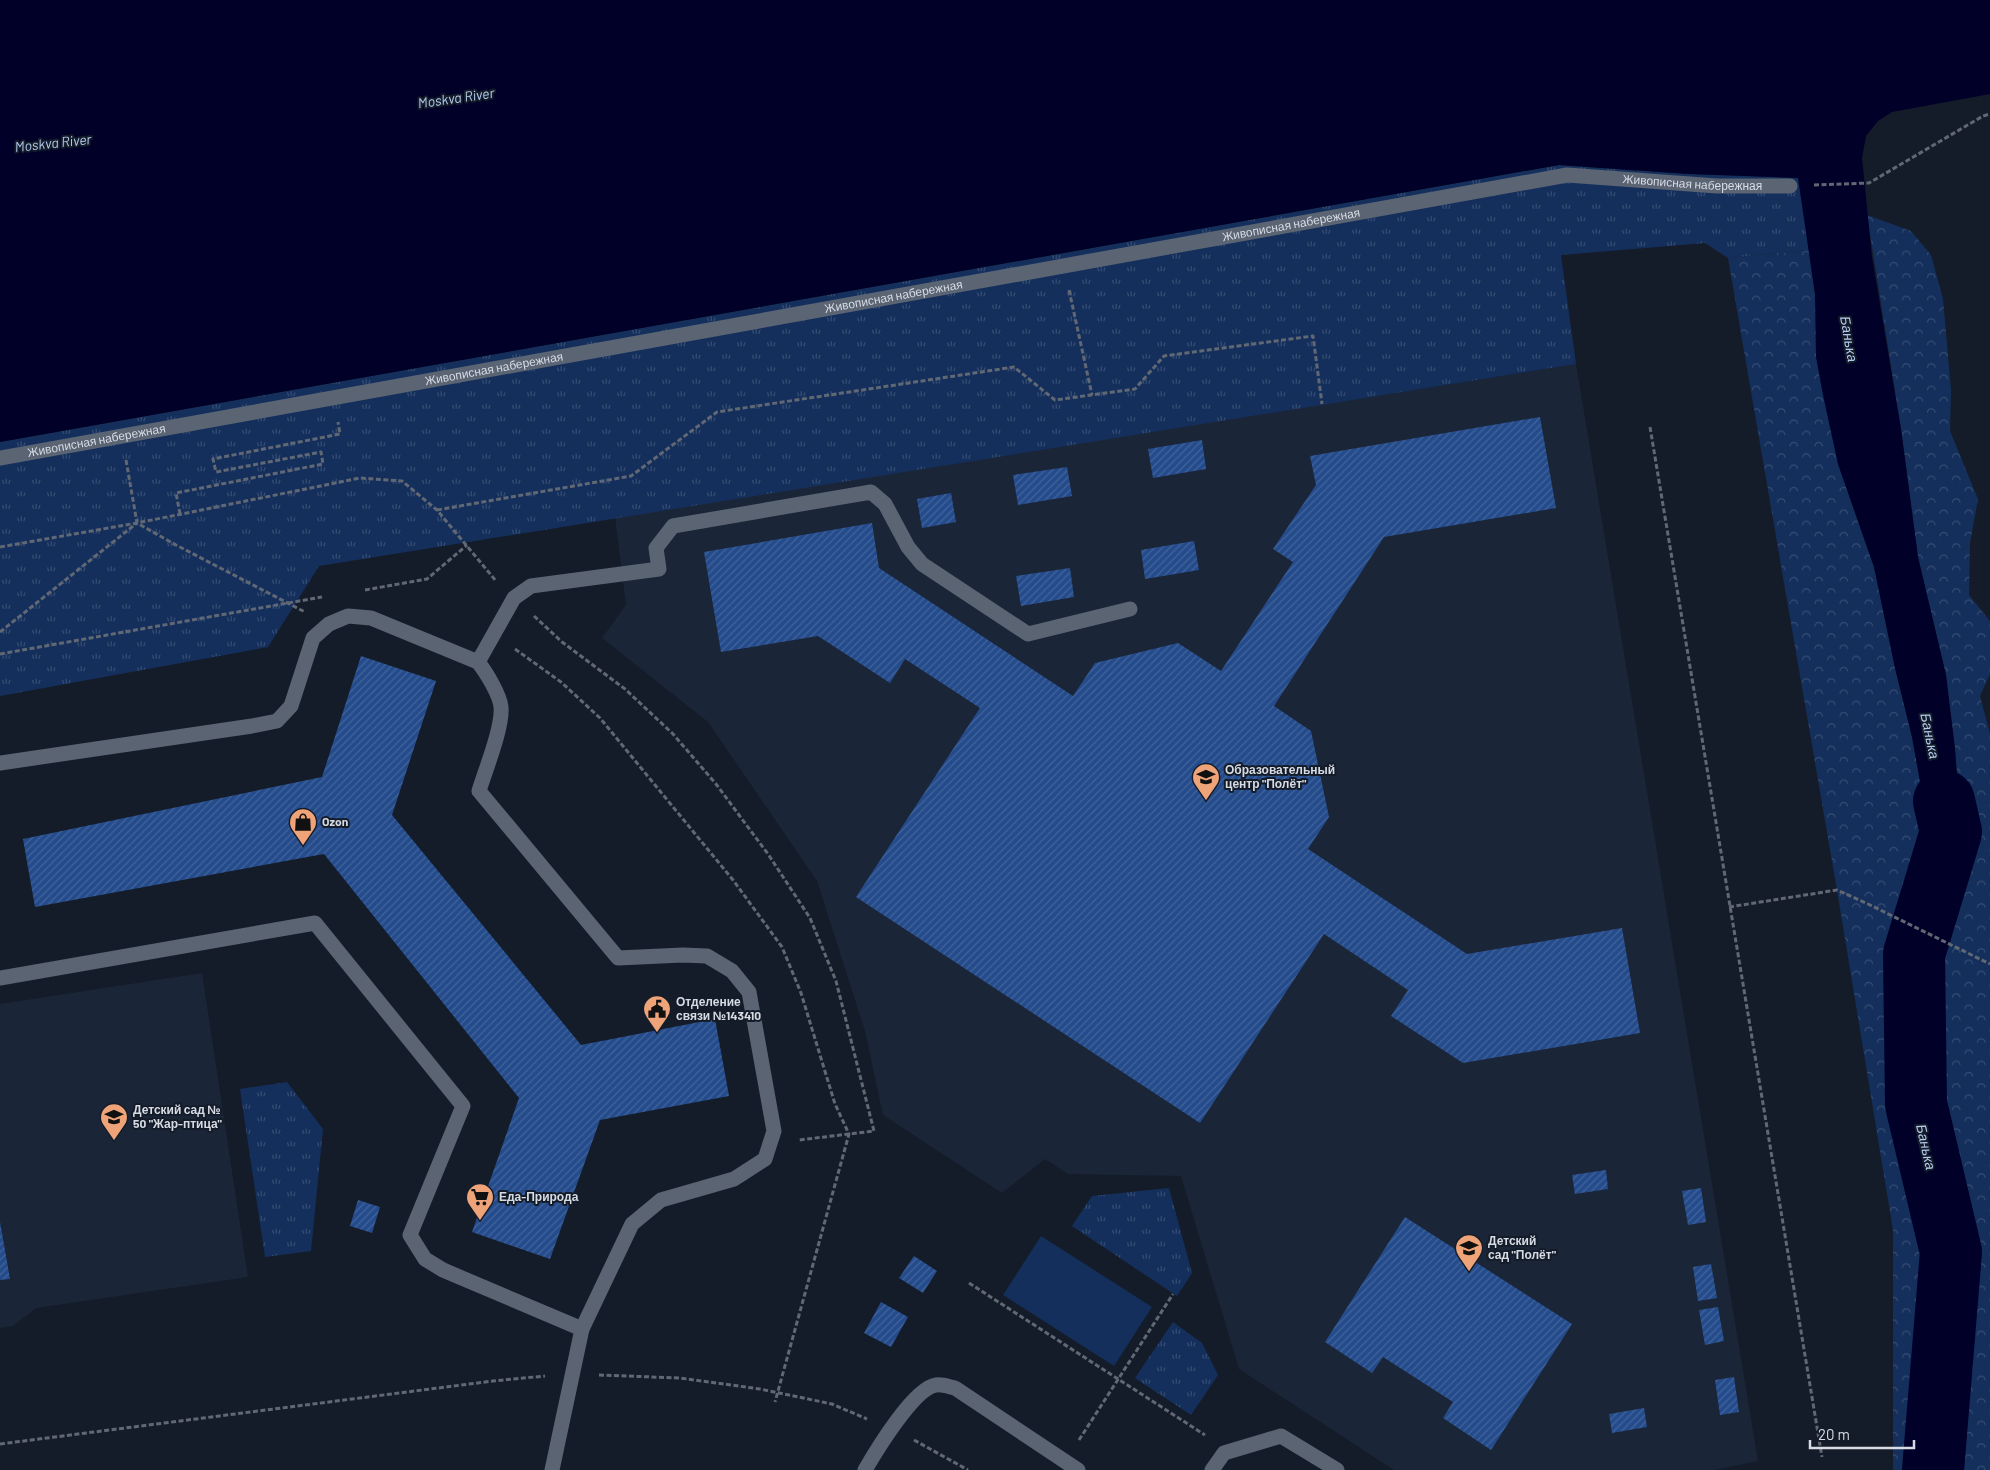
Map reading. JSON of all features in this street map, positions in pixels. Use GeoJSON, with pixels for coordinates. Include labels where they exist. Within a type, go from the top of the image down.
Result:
{"type":"FeatureCollection","features":[{"type":"Feature","properties":{"kind":"street","name":"Живописная набережная"},"geometry":{"type":"LineString","coordinates":[[0,458],[1568,175],[1717,186],[1790,186]]}},
{"type":"Feature","properties":{"kind":"street"},"geometry":{"type":"LineString","coordinates":[[478,662],[514,598],[531,586],[659,569],[656,548],[673,526],[871,492],[885,504],[908,547],[922,564],[1028,634],[1130,609]]}},
{"type":"Feature","properties":{"kind":"street"},"geometry":{"type":"LineString","coordinates":[[0,762],[277,721],[291,706],[313,638],[329,624],[348,616],[371,618],[478,662],[489,676],[501,707],[496,737],[479,791],[618,958],[683,955],[707,956],[732,971],[744,985],[749,992],[774,1131],[765,1159],[734,1179],[661,1200],[632,1224],[582,1329],[552,1470]]}},
{"type":"Feature","properties":{"kind":"street"},"geometry":{"type":"LineString","coordinates":[[0,978],[315,923],[463,1106],[410,1235],[425,1259],[443,1270],[582,1329]]}},
{"type":"Feature","properties":{"kind":"street"},"geometry":{"type":"LineString","coordinates":[[865,1470],[884,1436],[922,1392],[936,1385],[955,1388],[1071,1466]]}},
{"type":"Feature","properties":{"kind":"street"},"geometry":{"type":"LineString","coordinates":[[1212,1470],[1224,1453],[1281,1436],[1337,1470]]}},
{"type":"Feature","properties":{"kind":"path"},"geometry":{"type":"LineString","coordinates":[[1790,186],[1869,183],[1983,116],[1990,114]]}},
{"type":"Feature","properties":{"kind":"path"},"geometry":{"type":"LineString","coordinates":[[1064,266],[1092,395]]}},
{"type":"Feature","properties":{"kind":"path"},"geometry":{"type":"LineString","coordinates":[[437,510],[631,476],[717,412],[1014,368],[1055,400],[1135,389],[1164,356],[1313,336],[1322,404]]}},
{"type":"Feature","properties":{"kind":"path"},"geometry":{"type":"LineString","coordinates":[[180,514],[176,493],[323,464],[321,452],[216,472],[213,459],[340,434],[333,399]]}},
{"type":"Feature","properties":{"kind":"path"},"geometry":{"type":"LineString","coordinates":[[1650,427],[1822,1457]]}},
{"type":"Feature","properties":{"kind":"path"},"geometry":{"type":"LineString","coordinates":[[122,437],[137,523]]}},
{"type":"Feature","properties":{"kind":"path"},"geometry":{"type":"LineString","coordinates":[[0,547],[137,523],[360,478],[402,481],[437,510],[493,578],[514,598],[562,642],[625,689],[673,734],[716,784],[768,854],[810,918],[836,981],[874,1131],[770,1143]]}},
{"type":"Feature","properties":{"kind":"path"},"geometry":{"type":"LineString","coordinates":[[137,523],[329,624]]}},
{"type":"Feature","properties":{"kind":"path"},"geometry":{"type":"LineString","coordinates":[[0,632],[137,523]]}},
{"type":"Feature","properties":{"kind":"path"},"geometry":{"type":"LineString","coordinates":[[358,591],[427,579],[467,545]]}},
{"type":"Feature","properties":{"kind":"path"},"geometry":{"type":"LineString","coordinates":[[0,654],[328,596]]}},
{"type":"Feature","properties":{"kind":"path"},"geometry":{"type":"LineString","coordinates":[[1729,907],[1837,890],[1990,964]]}},
{"type":"Feature","properties":{"kind":"path"},"geometry":{"type":"LineString","coordinates":[[970,1283],[1208,1437],[1224,1453]]}},
{"type":"Feature","properties":{"kind":"path"},"geometry":{"type":"LineString","coordinates":[[1071,1466],[1118,1379],[1173,1294]]}},
{"type":"Feature","properties":{"kind":"path"},"geometry":{"type":"LineString","coordinates":[[0,1444],[493,1381],[572,1374],[680,1378],[760,1389],[832,1404],[891,1429],[968,1470]]}},
{"type":"Feature","properties":{"kind":"shaded area","name":"Образовательный центр \"Полёт\""},"geometry":{"type":"Polygon","coordinates":[[[1576,364],[1758,1461],[1715,1470],[1394,1470],[1239,1369],[1181,1176],[1068,1174],[1045,1159],[1002,1193],[883,1115],[865,1031],[817,881],[708,722],[602,638],[626,605],[615,517],[1576,364]]]}},
{"type":"Feature","properties":{"kind":"shaded area","name":"Детский сад № 50 \"Жар-птица\""},"geometry":{"type":"Polygon","coordinates":[[[202,973],[248,1277],[36,1308],[13,1326],[0,1328],[0,1004],[202,973]]]}},
{"type":"Feature","properties":{"kind":"green space"},"geometry":{"type":"Polygon","coordinates":[[[1559,165],[1689,174],[1799,178],[1809,250],[1728,258],[1705,243],[1561,255],[1576,364],[319,566],[268,647],[0,696],[0,442],[1559,165]]]}},
{"type":"Feature","properties":{"kind":"green space"},"geometry":{"type":"Polygon","coordinates":[[[1867,215],[1911,231],[1931,255],[1943,299],[1951,390],[1950,431],[1978,499],[1970,543],[1969,595],[1990,621],[1990,674],[1980,696],[1990,734],[1990,1470],[1893,1470],[1893,1230],[1837,890],[1728,258],[1809,250],[1838,464],[1874,567],[1895,668],[1912,737],[1930,837],[1925,877],[1961,881],[1961,829],[1955,749],[1946,675],[1918,557],[1901,429],[1867,215]]]}},
{"type":"Feature","properties":{"kind":"green space"},"geometry":{"type":"Polygon","coordinates":[[[287,1082],[323,1129],[311,1251],[265,1257],[240,1089],[287,1082]]]}},
{"type":"Feature","properties":{"kind":"green space"},"geometry":{"type":"Polygon","coordinates":[[[1169,1188],[1192,1273],[1177,1296],[1072,1226],[1092,1196],[1169,1188]]]}},
{"type":"Feature","properties":{"kind":"green space"},"geometry":{"type":"Polygon","coordinates":[[[1041,1236],[1152,1307],[1114,1366],[1003,1295],[1041,1236]]]}},
{"type":"Feature","properties":{"kind":"green space"},"geometry":{"type":"Polygon","coordinates":[[[1173,1322],[1202,1343],[1218,1375],[1191,1415],[1135,1378],[1173,1322]]]}},
{"type":"Feature","properties":{"kind":"water","name":"Moskva River"},"geometry":{"type":"Polygon","coordinates":[[[0,0],[1990,0],[1990,94],[1892,112],[1878,121],[1866,136],[1862,158],[1872,257],[1901,429],[1918,557],[1946,675],[1955,749],[1961,829],[1961,881],[1952,898],[1925,877],[1930,837],[1912,737],[1895,668],[1874,567],[1838,464],[1816,357],[1815,294],[1798,178],[1689,174],[1559,165],[0,442],[0,0]]]}},
{"type":"Feature","properties":{"kind":"building"},"geometry":{"type":"Polygon","coordinates":[[[1540,417],[1556,508],[1384,537],[1274,706],[1311,731],[1329,817],[1308,849],[1467,954],[1622,928],[1640,1033],[1463,1063],[1391,1016],[1408,990],[1324,934],[1200,1123],[856,897],[980,708],[905,659],[890,683],[818,636],[721,652],[704,552],[872,523],[879,568],[1073,696],[1095,663],[1178,643],[1221,671],[1293,562],[1273,549],[1316,485],[1310,456],[1540,417]]]}},
{"type":"Feature","properties":{"kind":"building"},"geometry":{"type":"Polygon","coordinates":[[[1202,440],[1206,469],[1153,478],[1148,449],[1202,440]]]}},
{"type":"Feature","properties":{"kind":"building"},"geometry":{"type":"Polygon","coordinates":[[[1067,467],[1072,496],[1018,505],[1013,475],[1067,467]]]}},
{"type":"Feature","properties":{"kind":"building"},"geometry":{"type":"Polygon","coordinates":[[[951,493],[956,522],[922,528],[917,499],[951,493]]]}},
{"type":"Feature","properties":{"kind":"building"},"geometry":{"type":"Polygon","coordinates":[[[1194,541],[1199,570],[1145,579],[1141,550],[1194,541]]]}},
{"type":"Feature","properties":{"kind":"building"},"geometry":{"type":"Polygon","coordinates":[[[1070,568],[1074,597],[1021,606],[1016,576],[1070,568]]]}},
{"type":"Feature","properties":{"kind":"building"},"geometry":{"type":"Polygon","coordinates":[[[361,656],[436,681],[392,815],[581,1045],[715,1019],[729,1096],[600,1120],[550,1259],[472,1232],[519,1098],[324,854],[35,907],[23,839],[322,777],[361,656]]]}},
{"type":"Feature","properties":{"kind":"building"},"geometry":{"type":"Polygon","coordinates":[[[1606,1170],[1608,1189],[1575,1194],[1572,1175],[1606,1170]]]}},
{"type":"Feature","properties":{"kind":"building"},"geometry":{"type":"Polygon","coordinates":[[[1701,1188],[1706,1222],[1688,1225],[1682,1191],[1701,1188]]]}},
{"type":"Feature","properties":{"kind":"building"},"geometry":{"type":"Polygon","coordinates":[[[358,1200],[380,1207],[372,1233],[350,1226],[358,1200]]]}},
{"type":"Feature","properties":{"kind":"building"},"geometry":{"type":"Polygon","coordinates":[[[1405,1217],[1572,1324],[1491,1450],[1443,1418],[1453,1402],[1383,1357],[1372,1373],[1325,1342],[1405,1217]]]}},
{"type":"Feature","properties":{"kind":"building"},"geometry":{"type":"Polygon","coordinates":[[[0,1222],[10,1279],[0,1280],[0,1222]]]}},
{"type":"Feature","properties":{"kind":"building"},"geometry":{"type":"Polygon","coordinates":[[[914,1256],[937,1271],[923,1293],[899,1278],[914,1256]]]}},
{"type":"Feature","properties":{"kind":"building"},"geometry":{"type":"Polygon","coordinates":[[[1711,1264],[1717,1298],[1698,1301],[1693,1267],[1711,1264]]]}},
{"type":"Feature","properties":{"kind":"building"},"geometry":{"type":"Polygon","coordinates":[[[881,1302],[908,1317],[891,1347],[864,1333],[881,1302]]]}},
{"type":"Feature","properties":{"kind":"building"},"geometry":{"type":"Polygon","coordinates":[[[1718,1307],[1724,1341],[1705,1345],[1699,1310],[1718,1307]]]}},
{"type":"Feature","properties":{"kind":"building"},"geometry":{"type":"Polygon","coordinates":[[[1734,1377],[1739,1412],[1720,1415],[1715,1380],[1734,1377]]]}},
{"type":"Feature","properties":{"kind":"building"},"geometry":{"type":"Polygon","coordinates":[[[1644,1408],[1647,1427],[1612,1433],[1609,1414],[1644,1408]]]}},
{"type":"Feature","properties":{"kind":"waterway","name":"Банька"},"geometry":{"type":"LineString","coordinates":[[1933,1470],[1951,1252],[1916,1104],[1914,954],[1951,832],[1944,801]]}},
{"type":"Feature","properties":{"kind":"place","name":"Образовательный центр \"Полёт\""},"geometry":{"type":"Point","coordinates":[1206,801]}},
{"type":"Feature","properties":{"kind":"place","name":"Ozon"},"geometry":{"type":"Point","coordinates":[303,846]}},
{"type":"Feature","properties":{"kind":"place","name":"Отделение связи №143410"},"geometry":{"type":"Point","coordinates":[657,1033]}},
{"type":"Feature","properties":{"kind":"place","name":"Детский сад № 50 \"Жар-птица\""},"geometry":{"type":"Point","coordinates":[114,1141]}},
{"type":"Feature","properties":{"kind":"place","name":"Еда-Природа"},"geometry":{"type":"Point","coordinates":[480,1221]}},
{"type":"Feature","properties":{"kind":"place","name":"Детский сад \"Полёт\""},"geometry":{"type":"Point","coordinates":[1469,1272]}}]}
